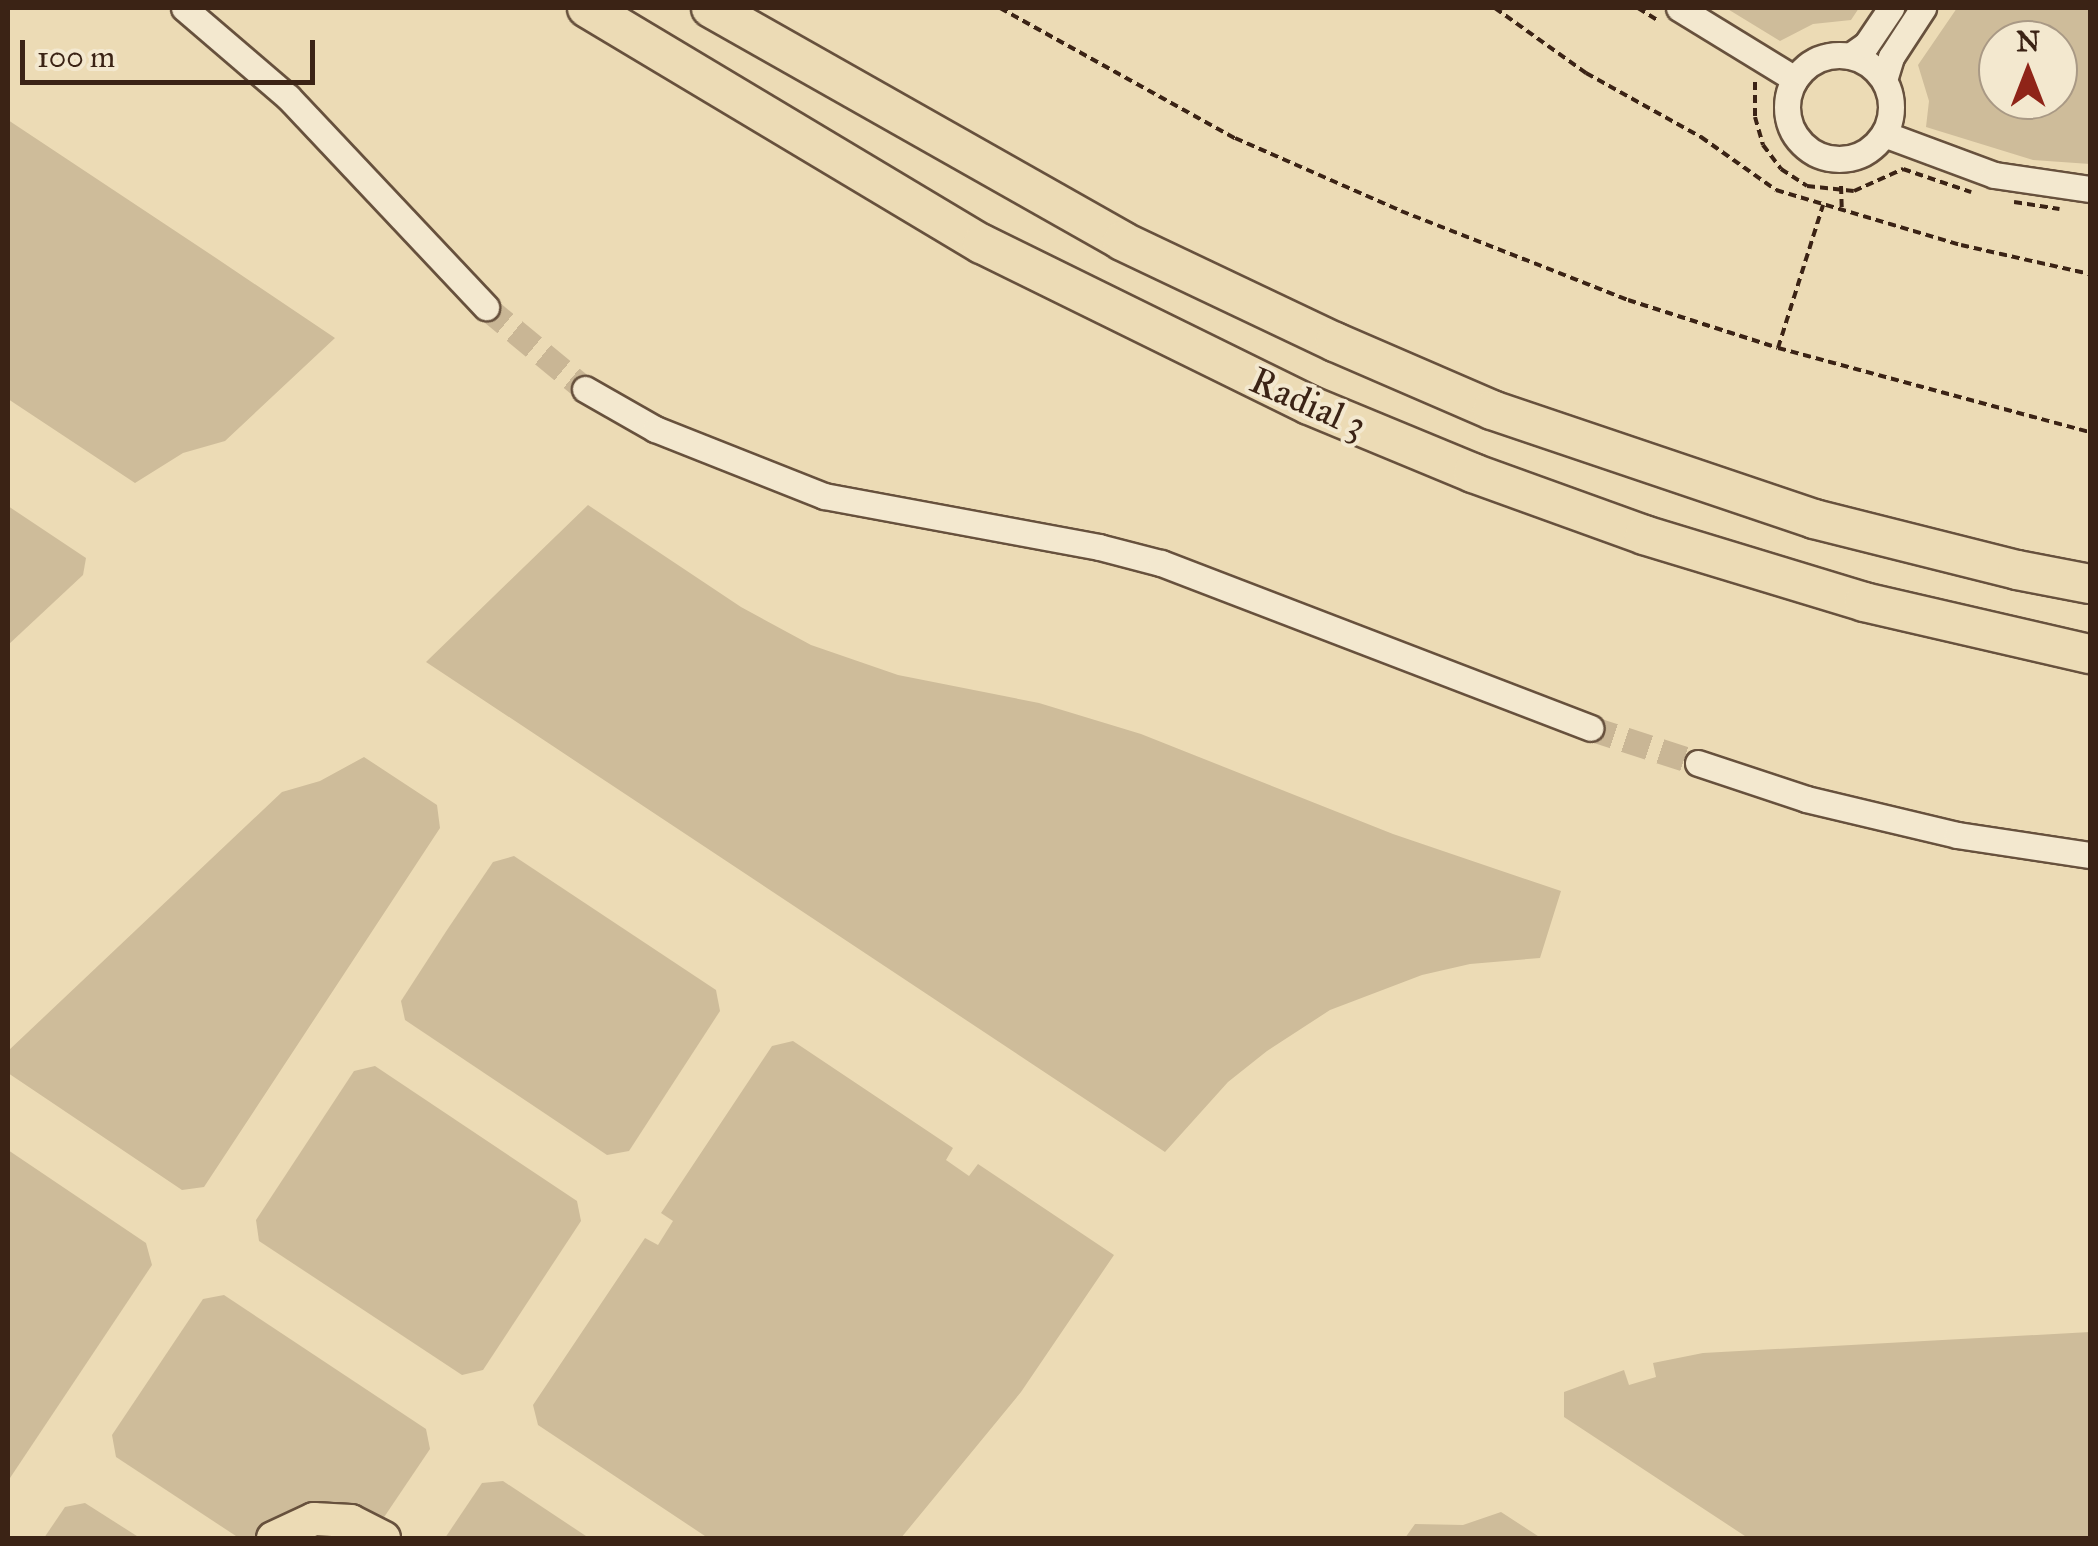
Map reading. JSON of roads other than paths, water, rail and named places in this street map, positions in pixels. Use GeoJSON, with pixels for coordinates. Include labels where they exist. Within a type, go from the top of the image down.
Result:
{"type":"FeatureCollection","features":[{"type":"Feature","properties":{"kind":"highway","name":"Radial 3"},"geometry":{"type":"LineString","coordinates":[[586,8],[982,244],[1309,405],[1472,473],[1644,534],[1864,602],[2090,654]]}},
{"type":"Feature","properties":{"kind":"highway","name":"Radial 3"},"geometry":{"type":"LineString","coordinates":[[711,8],[1122,241],[1335,342],[1492,410],[1814,520],[2090,584]]}},
{"type":"Feature","properties":{"kind":"main road"},"geometry":{"type":"LineString","coordinates":[[273,1538],[314,1519],[350,1521],[384,1538]]}},
{"type":"Feature","properties":{"kind":"street"},"geometry":{"type":"LineString","coordinates":[[184,8],[288,97],[486,307]]}},
{"type":"Feature","properties":{"kind":"street"},"geometry":{"type":"LineString","coordinates":[[1850,56],[1875,69],[1884,80],[1892,107],[1884,134],[1874,147],[1843,159],[1811,151],[1791,126],[1789,94],[1795,80],[1819,59],[1850,56],[1866,44],[1891,8]]}},
{"type":"Feature","properties":{"kind":"street"},"geometry":{"type":"LineString","coordinates":[[1884,80],[1892,57],[1923,8]]}},
{"type":"Feature","properties":{"kind":"street"},"geometry":{"type":"LineString","coordinates":[[1674,17],[1795,80]]}},
{"type":"Feature","properties":{"kind":"street"},"geometry":{"type":"LineString","coordinates":[[1884,134],[1994,175],[2083,200]]}},
{"type":"Feature","properties":{"kind":"street"},"geometry":{"type":"LineString","coordinates":[[585,389],[655,430],[824,496],[1099,547],[1161,563],[1590,728]]}},
{"type":"Feature","properties":{"kind":"street"},"geometry":{"type":"LineString","coordinates":[[1698,763],[1806,799],[1957,835],[2090,856]]}},
{"type":"Feature","properties":{"kind":"tunnel"},"geometry":{"type":"LineString","coordinates":[[486,307],[585,389]]}},
{"type":"Feature","properties":{"kind":"tunnel"},"geometry":{"type":"LineString","coordinates":[[1590,728],[1698,763]]}}]}
